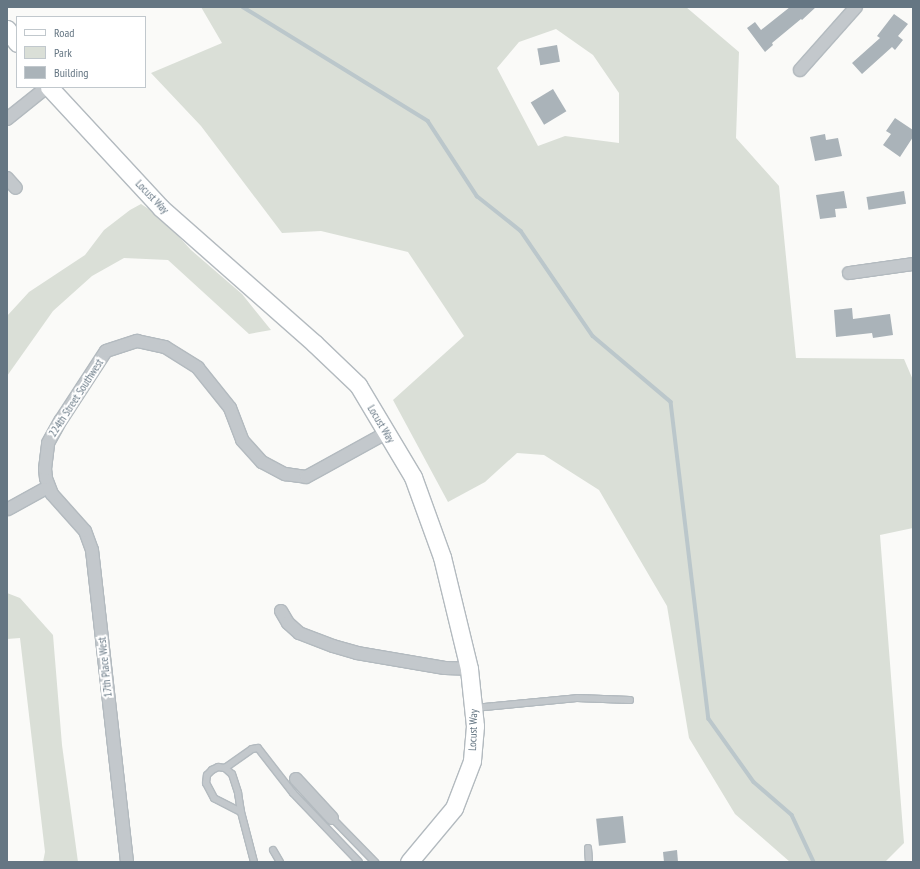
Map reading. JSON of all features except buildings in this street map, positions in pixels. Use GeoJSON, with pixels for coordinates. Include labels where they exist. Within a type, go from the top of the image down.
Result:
{"type":"FeatureCollection","features":[{"type":"Feature","properties":{"kind":"main road"},"geometry":{"type":"LineString","coordinates":[[7,29],[16,42]]}},
{"type":"Feature","properties":{"kind":"main road","name":"Locust Way"},"geometry":{"type":"LineString","coordinates":[[49,88],[161,208],[314,343],[358,385],[413,477],[442,557],[469,669],[475,726],[472,761],[454,808],[409,862]]}},
{"type":"Feature","properties":{"kind":"street"},"geometry":{"type":"LineString","coordinates":[[800,70],[856,7]]}},
{"type":"Feature","properties":{"kind":"street"},"geometry":{"type":"LineString","coordinates":[[7,119],[47,88]]}},
{"type":"Feature","properties":{"kind":"street"},"geometry":{"type":"LineString","coordinates":[[7,178],[16,188]]}},
{"type":"Feature","properties":{"kind":"street"},"geometry":{"type":"LineString","coordinates":[[849,273],[913,264]]}},
{"type":"Feature","properties":{"kind":"street","name":"224th Street Southwest"},"geometry":{"type":"LineString","coordinates":[[48,487],[45,469],[48,442],[61,420],[106,351],[137,341],[165,346],[198,368],[230,408],[242,440],[262,462],[285,474],[306,476],[386,433]]}},
{"type":"Feature","properties":{"kind":"street"},"geometry":{"type":"LineString","coordinates":[[8,509],[48,487]]}},
{"type":"Feature","properties":{"kind":"street","name":"17th Place West"},"geometry":{"type":"LineString","coordinates":[[48,487],[57,501],[73,516],[85,531],[92,550],[127,862]]}},
{"type":"Feature","properties":{"kind":"street"},"geometry":{"type":"LineString","coordinates":[[282,611],[288,623],[299,633],[333,646],[357,653],[445,668],[469,669]]}},
{"type":"Feature","properties":{"kind":"street"},"geometry":{"type":"LineString","coordinates":[[296,779],[332,818]]}},
{"type":"Feature","properties":{"kind":"lane"},"geometry":{"type":"LineString","coordinates":[[474,708],[577,698],[630,700]]}},
{"type":"Feature","properties":{"kind":"lane"},"geometry":{"type":"LineString","coordinates":[[225,768],[252,749],[258,748],[293,793],[359,862]]}},
{"type":"Feature","properties":{"kind":"lane"},"geometry":{"type":"LineString","coordinates":[[241,812],[214,798],[206,783],[207,775],[212,770],[218,767],[225,768],[232,774],[238,793],[241,812],[254,862]]}},
{"type":"Feature","properties":{"kind":"lane"},"geometry":{"type":"LineString","coordinates":[[332,818],[375,862]]}},
{"type":"Feature","properties":{"kind":"lane"},"geometry":{"type":"LineString","coordinates":[[588,848],[589,862]]}},
{"type":"Feature","properties":{"kind":"lane"},"geometry":{"type":"LineString","coordinates":[[273,850],[280,862]]}},
{"type":"Feature","properties":{"kind":"green space"},"geometry":{"type":"Polygon","coordinates":[[[201,7],[686,7],[739,52],[736,138],[779,186],[796,358],[904,359],[913,380],[913,528],[880,535],[904,843],[885,862],[790,862],[735,814],[689,738],[667,606],[599,490],[544,455],[517,453],[485,482],[448,502],[393,400],[464,336],[408,252],[321,231],[282,233],[201,126],[151,73],[222,43],[201,7]],[[556,29],[519,42],[497,68],[538,146],[565,136],[619,143],[619,93],[593,55],[556,29]]]}},
{"type":"Feature","properties":{"kind":"green space"},"geometry":{"type":"Polygon","coordinates":[[[141,204],[161,217],[191,250],[242,294],[271,330],[249,334],[168,260],[124,258],[92,276],[53,311],[7,376],[7,316],[29,292],[85,255],[104,230],[130,210],[141,204]]]}},
{"type":"Feature","properties":{"kind":"green space"},"geometry":{"type":"Polygon","coordinates":[[[7,593],[20,598],[53,635],[62,745],[78,862],[43,862],[45,852],[20,638],[7,639],[7,593]]]}},
{"type":"Feature","properties":{"kind":"waterway"},"geometry":{"type":"LineString","coordinates":[[243,7],[428,121],[477,196],[521,231],[593,336],[671,402],[709,719],[754,782],[792,815],[814,862]]}}]}
